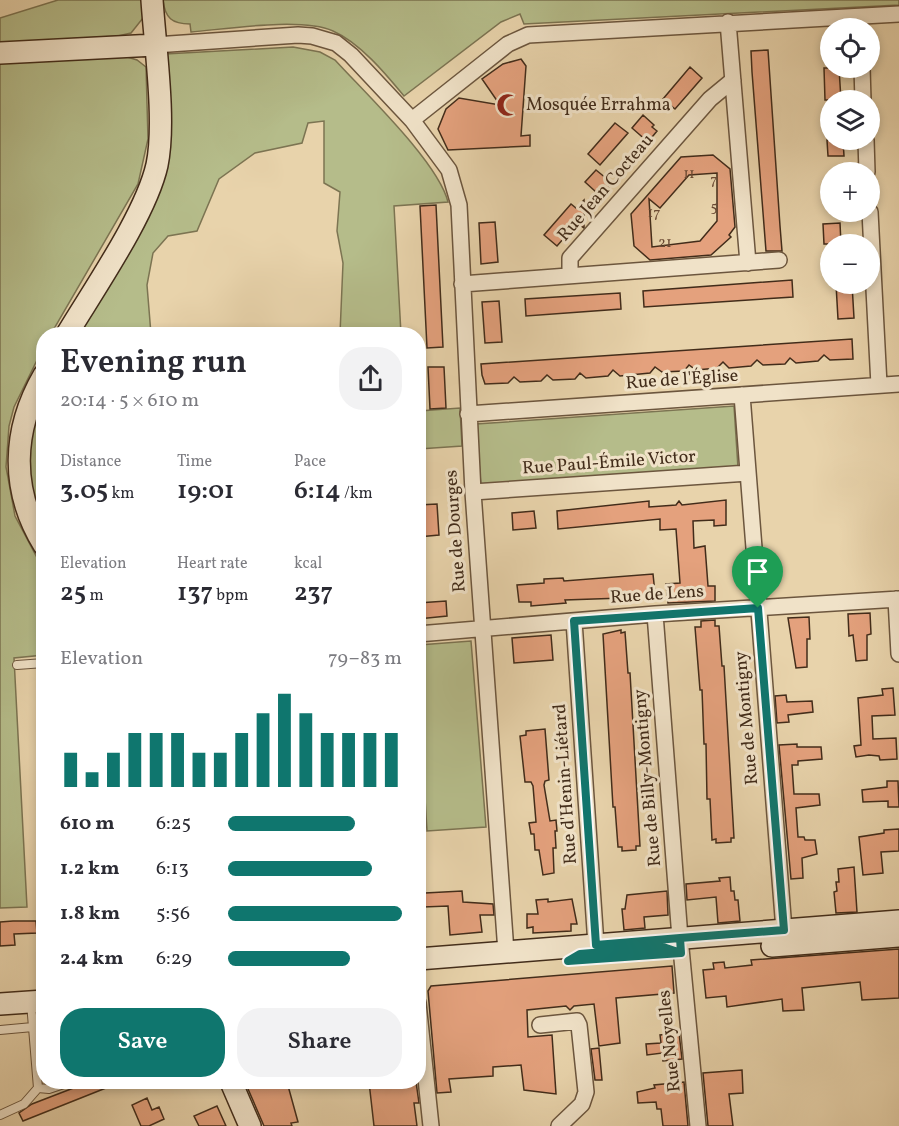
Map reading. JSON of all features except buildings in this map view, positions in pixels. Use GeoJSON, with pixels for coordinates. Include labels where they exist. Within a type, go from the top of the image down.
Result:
{"type":"FeatureCollection","features":[{"type":"Feature","properties":{"kind":"main road"},"geometry":{"type":"LineString","coordinates":[[71,327],[134,219],[157,166],[159,119],[152,0]]}},
{"type":"Feature","properties":{"kind":"main road"},"geometry":{"type":"LineString","coordinates":[[0,53],[155,45]]}},
{"type":"Feature","properties":{"kind":"main road"},"geometry":{"type":"LineString","coordinates":[[36,388],[30,398],[22,423],[18,471],[27,513],[36,530]]}},
{"type":"Feature","properties":{"kind":"main road"},"geometry":{"type":"LineString","coordinates":[[426,972],[568,961],[784,930],[899,921]]}},
{"type":"Feature","properties":{"kind":"main road"},"geometry":{"type":"LineString","coordinates":[[426,958],[596,945],[680,946],[899,936]]}},
{"type":"Feature","properties":{"kind":"main road"},"geometry":{"type":"LineString","coordinates":[[0,990],[36,995]]}},
{"type":"Feature","properties":{"kind":"main road"},"geometry":{"type":"LineString","coordinates":[[0,1004],[36,997]]}},
{"type":"Feature","properties":{"kind":"main road"},"geometry":{"type":"LineString","coordinates":[[234,1089],[250,1126]]}},
{"type":"Feature","properties":{"kind":"street"},"geometry":{"type":"LineString","coordinates":[[879,18],[899,14]]}},
{"type":"Feature","properties":{"kind":"street"},"geometry":{"type":"LineString","coordinates":[[412,120],[508,44],[528,35],[728,22],[820,22]]}},
{"type":"Feature","properties":{"kind":"street"},"geometry":{"type":"LineString","coordinates":[[728,22],[748,263]]}},
{"type":"Feature","properties":{"kind":"street","name":"Rue de Dourges"},"geometry":{"type":"LineString","coordinates":[[155,45],[298,35],[326,39],[351,55],[412,120],[449,170],[457,189],[472,492],[506,952]]}},
{"type":"Feature","properties":{"kind":"street","name":"Rue Jean Cocteau"},"geometry":{"type":"LineString","coordinates":[[570,274],[570,258],[710,99],[733,80]]}},
{"type":"Feature","properties":{"kind":"street"},"geometry":{"type":"LineString","coordinates":[[871,222],[879,385]]}},
{"type":"Feature","properties":{"kind":"street"},"geometry":{"type":"LineString","coordinates":[[462,284],[570,274],[779,260]]}},
{"type":"Feature","properties":{"kind":"street","name":"Rue de l'Église"},"geometry":{"type":"LineString","coordinates":[[468,414],[899,384]]}},
{"type":"Feature","properties":{"kind":"street","name":"Rue de Montigny"},"geometry":{"type":"LineString","coordinates":[[742,395],[784,930]]}},
{"type":"Feature","properties":{"kind":"street","name":"Rue Paul-Émile Victor"},"geometry":{"type":"LineString","coordinates":[[472,492],[747,473]]}},
{"type":"Feature","properties":{"kind":"street"},"geometry":{"type":"LineString","coordinates":[[898,599],[899,654]]}},
{"type":"Feature","properties":{"kind":"street","name":"Rue de Lens"},"geometry":{"type":"LineString","coordinates":[[426,633],[655,614],[898,599]]}},
{"type":"Feature","properties":{"kind":"street","name":"Rue de Billy-Montigny"},"geometry":{"type":"LineString","coordinates":[[655,614],[680,946]]}},
{"type":"Feature","properties":{"kind":"street","name":"Rue d'Henin-Liétard"},"geometry":{"type":"LineString","coordinates":[[574,621],[596,945]]}},
{"type":"Feature","properties":{"kind":"street","name":"Rue Noyelles"},"geometry":{"type":"LineString","coordinates":[[680,946],[698,1126]]}},
{"type":"Feature","properties":{"kind":"street"},"geometry":{"type":"LineString","coordinates":[[540,1025],[577,1021],[579,1025],[586,1092],[582,1104],[559,1126]]}},
{"type":"Feature","properties":{"kind":"street"},"geometry":{"type":"LineString","coordinates":[[426,1079],[431,1126]]}},
{"type":"Feature","properties":{"kind":"lane"},"geometry":{"type":"LineString","coordinates":[[16,665],[36,664]]}},
{"type":"Feature","properties":{"kind":"lane"},"geometry":{"type":"LineString","coordinates":[[426,965],[490,960],[506,952]]}},
{"type":"Feature","properties":{"kind":"lane"},"geometry":{"type":"LineString","coordinates":[[0,998],[36,996]]}},
{"type":"Feature","properties":{"kind":"lane"},"geometry":{"type":"LineString","coordinates":[[36,1014],[33,1027],[36,1064]]}},
{"type":"Feature","properties":{"kind":"lane"},"geometry":{"type":"LineString","coordinates":[[0,1030],[33,1027]]}},
{"type":"Feature","properties":{"kind":"lane"},"geometry":{"type":"LineString","coordinates":[[0,1115],[24,1104],[37,1089]]}},
{"type":"Feature","properties":{"kind":"green space"},"geometry":{"type":"Polygon","coordinates":[[[58,0],[144,0],[143,18],[131,33],[118,36],[0,43],[0,18],[58,0]]]}},
{"type":"Feature","properties":{"kind":"green space"},"geometry":{"type":"Polygon","coordinates":[[[163,0],[899,0],[899,5],[524,24],[520,14],[501,22],[404,96],[362,51],[333,31],[319,27],[284,24],[191,32],[190,24],[178,23],[170,19],[163,0]]]}},
{"type":"Feature","properties":{"kind":"green space"},"geometry":{"type":"Polygon","coordinates":[[[293,47],[320,52],[335,60],[399,128],[442,186],[448,202],[394,206],[401,327],[340,327],[343,263],[337,231],[340,192],[324,183],[324,121],[308,123],[302,143],[255,153],[219,179],[197,231],[168,236],[153,253],[147,285],[150,327],[81,327],[151,207],[165,54],[293,47]]]}},
{"type":"Feature","properties":{"kind":"green space"},"geometry":{"type":"Polygon","coordinates":[[[124,56],[137,60],[146,67],[148,139],[138,184],[55,327],[36,327],[36,362],[14,407],[9,426],[6,467],[15,516],[36,556],[36,656],[14,658],[27,907],[0,908],[0,63],[124,56]]]}},
{"type":"Feature","properties":{"kind":"green space"},"geometry":{"type":"Polygon","coordinates":[[[734,406],[738,468],[481,487],[476,424],[734,406]]]}},
{"type":"Feature","properties":{"kind":"green space"},"geometry":{"type":"Polygon","coordinates":[[[460,408],[462,446],[426,449],[426,410],[460,408]]]}},
{"type":"Feature","properties":{"kind":"green space"},"geometry":{"type":"Polygon","coordinates":[[[36,414],[36,513],[32,502],[28,472],[36,414]]]}},
{"type":"Feature","properties":{"kind":"green space"},"geometry":{"type":"Polygon","coordinates":[[[471,641],[486,827],[427,831],[426,644],[471,641]]]}},
{"type":"Feature","properties":{"kind":"place","name":"Mosquée Errahma"},"geometry":{"type":"Point","coordinates":[508,105]}},
{"type":"Feature","properties":{"kind":"route"},"geometry":{"type":"LineString","coordinates":[[758,608],[574,621],[596,945],[680,938],[681,953],[568,961],[580,954],[663,947],[681,953],[680,938],[784,930],[758,608]]}}]}
